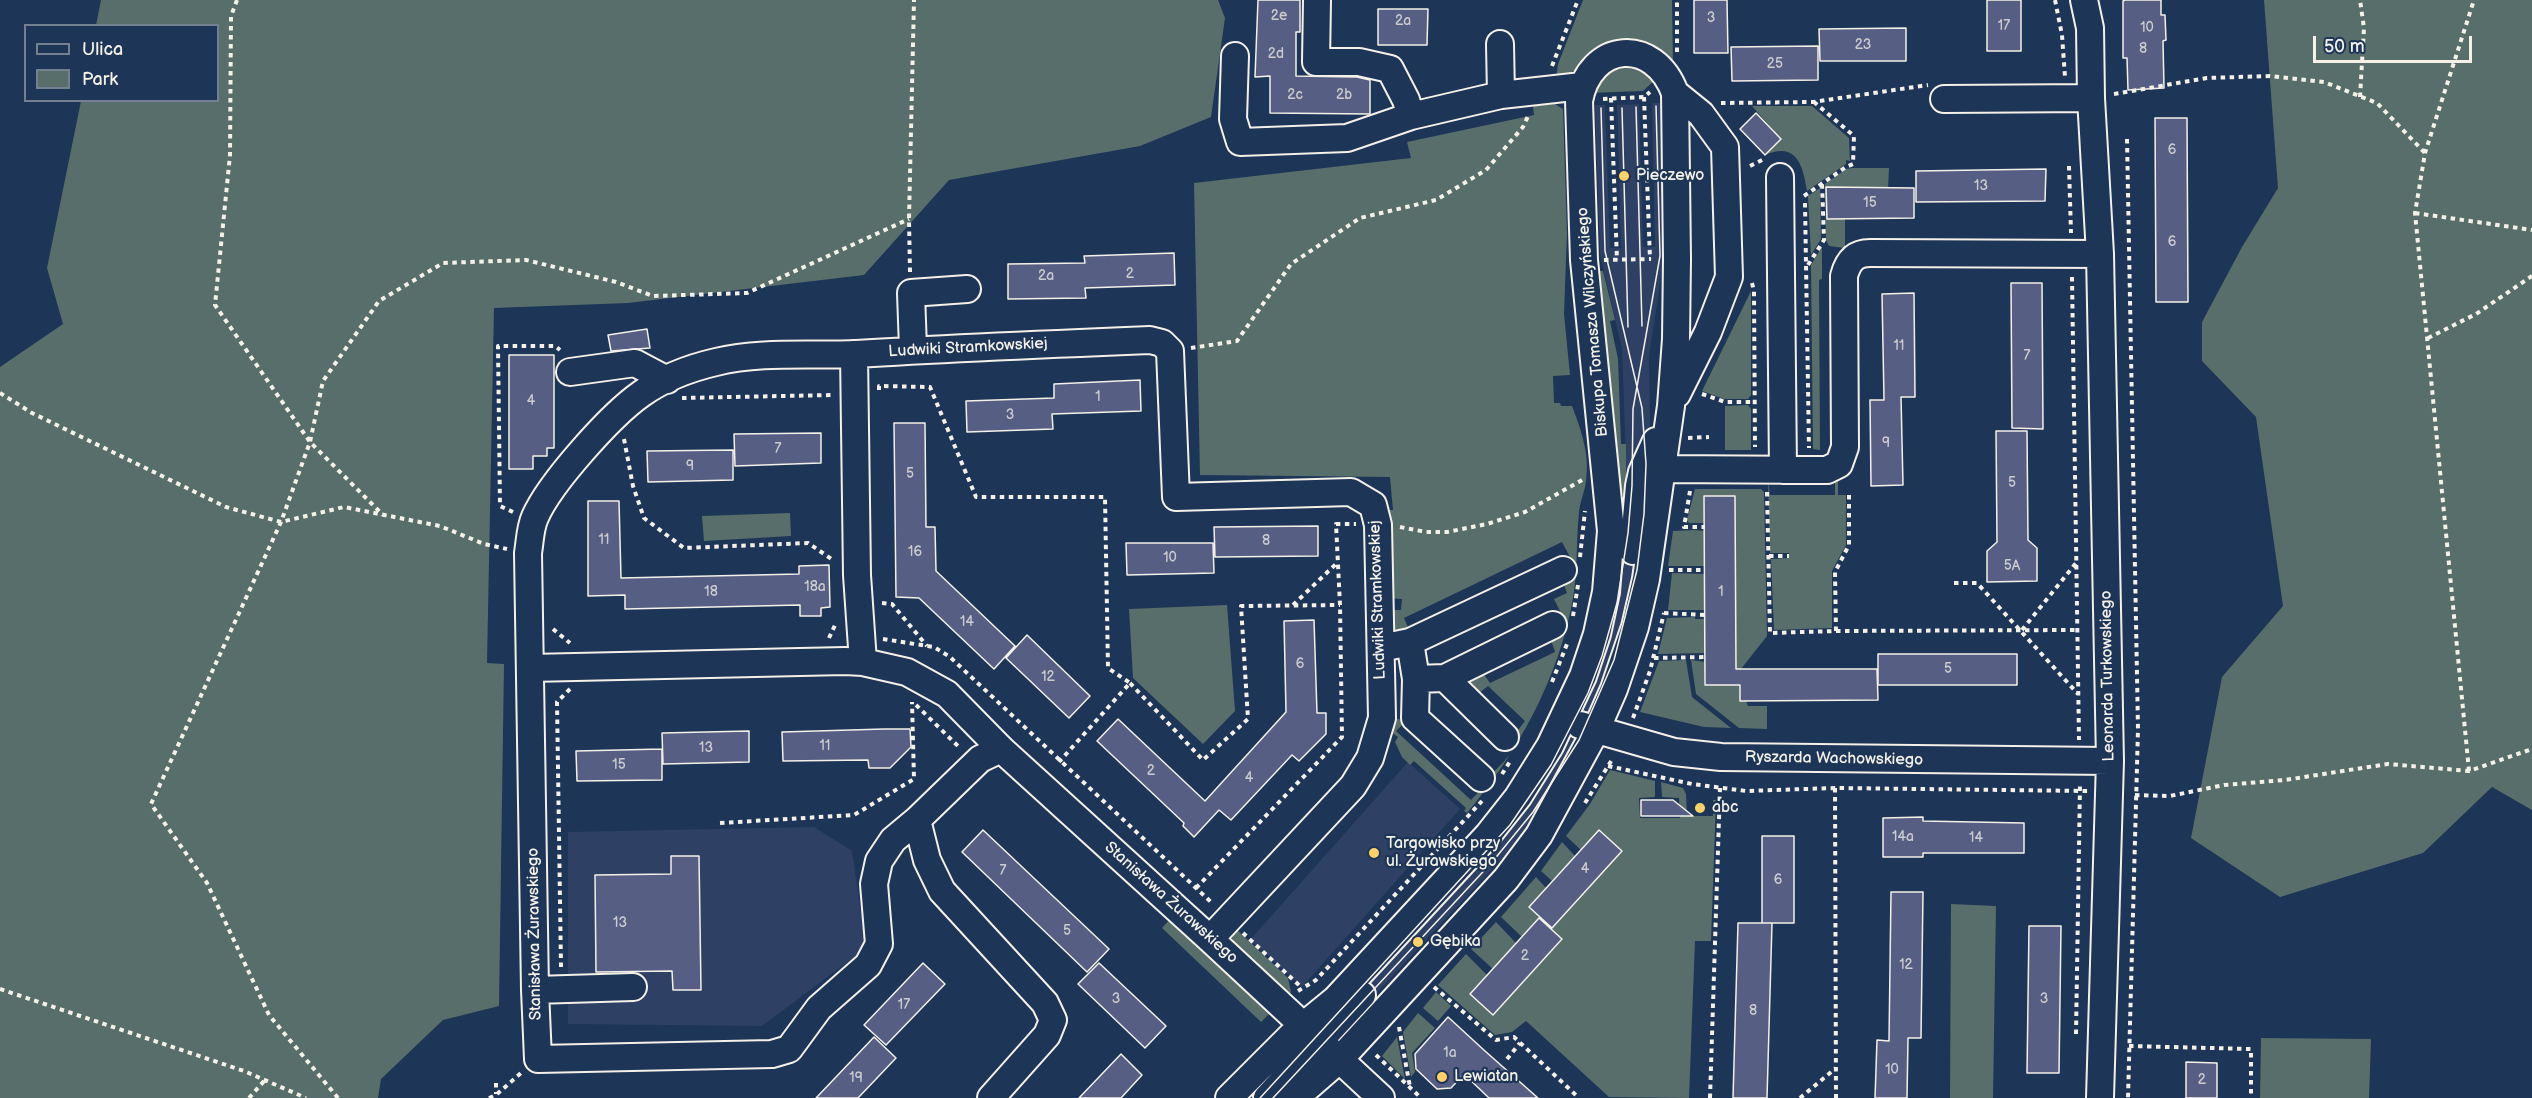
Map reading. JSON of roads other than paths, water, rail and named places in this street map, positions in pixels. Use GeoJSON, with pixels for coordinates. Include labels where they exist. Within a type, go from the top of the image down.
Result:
{"type":"FeatureCollection","features":[{"type":"Feature","properties":{"kind":"street"},"geometry":{"type":"LineString","coordinates":[[1317,0],[1316,62],[1359,62],[1390,69],[1406,99],[1411,116]]}},
{"type":"Feature","properties":{"kind":"street","name":"Leonarda Turkowskiego"},"geometry":{"type":"LineString","coordinates":[[2084,0],[2090,28],[2079,98],[2100,255],[2110,761],[2100,1098]]}},
{"type":"Feature","properties":{"kind":"street"},"geometry":{"type":"LineString","coordinates":[[1500,45],[1501,96]]}},
{"type":"Feature","properties":{"kind":"street","name":"Biskupa Tomasza Wilczyńskiego"},"geometry":{"type":"LineString","coordinates":[[1295,1098],[1340,1059],[1506,879],[1539,835],[1580,724],[1583,676],[1597,634],[1606,592],[1611,549],[1609,501],[1584,260],[1580,101],[1591,92],[1597,64],[1613,55],[1631,54],[1648,58],[1662,68],[1669,77],[1664,92],[1677,259],[1676,339],[1671,406],[1646,579],[1635,627],[1614,688],[1580,724]]}},
{"type":"Feature","properties":{"kind":"street"},"geometry":{"type":"LineString","coordinates":[[1235,56],[1233,119],[1240,142],[1347,138],[1411,116],[1501,96],[1542,98],[1591,92]]}},
{"type":"Feature","properties":{"kind":"street"},"geometry":{"type":"LineString","coordinates":[[1229,1098],[1312,1033],[1515,828],[1536,800],[1580,724],[1606,663],[1619,623],[1632,561],[1642,472],[1671,406],[1708,332],[1729,277],[1725,147],[1701,114],[1664,92]]}},
{"type":"Feature","properties":{"kind":"street"},"geometry":{"type":"LineString","coordinates":[[1938,92],[2079,98]]}},
{"type":"Feature","properties":{"kind":"street"},"geometry":{"type":"LineString","coordinates":[[1774,470],[1780,177]]}},
{"type":"Feature","properties":{"kind":"street"},"geometry":{"type":"LineString","coordinates":[[1661,469],[1827,470],[1839,464],[1845,447],[1844,276],[1846,266],[1857,255],[1870,253],[2100,255]]}},
{"type":"Feature","properties":{"kind":"street"},"geometry":{"type":"LineString","coordinates":[[913,349],[911,293],[967,289]]}},
{"type":"Feature","properties":{"kind":"street","name":"Ludwiki Stramkowskiej"},"geometry":{"type":"LineString","coordinates":[[530,668],[528,553],[534,519],[551,488],[610,423],[641,395],[674,389],[715,362],[760,355],[854,354],[913,349],[1150,340],[1161,343],[1170,351],[1176,497],[1351,492],[1373,505],[1378,525],[1382,718],[1370,758],[1353,786],[1210,939]]}},
{"type":"Feature","properties":{"kind":"street"},"geometry":{"type":"LineString","coordinates":[[854,354],[857,574],[863,662]]}},
{"type":"Feature","properties":{"kind":"street"},"geometry":{"type":"LineString","coordinates":[[565,361],[635,363],[674,389]]}},
{"type":"Feature","properties":{"kind":"street"},"geometry":{"type":"LineString","coordinates":[[1611,549],[1619,623]]}},
{"type":"Feature","properties":{"kind":"street"},"geometry":{"type":"LineString","coordinates":[[1381,648],[1410,642],[1563,570]]}},
{"type":"Feature","properties":{"kind":"street"},"geometry":{"type":"LineString","coordinates":[[1416,678],[1445,678],[1553,625]]}},
{"type":"Feature","properties":{"kind":"street"},"geometry":{"type":"LineString","coordinates":[[1410,642],[1416,678],[1415,718],[1481,778]]}},
{"type":"Feature","properties":{"kind":"street","name":"Stanisława Żurawskiego"},"geometry":{"type":"LineString","coordinates":[[917,820],[893,840],[879,861],[874,884],[879,944],[868,965],[819,1008],[789,1049],[772,1054],[538,1059],[530,668],[863,662],[907,672],[947,694],[1000,749],[1177,908],[1381,1098]]}},
{"type":"Feature","properties":{"kind":"street"},"geometry":{"type":"LineString","coordinates":[[1445,678],[1505,736]]}},
{"type":"Feature","properties":{"kind":"street","name":"Ryszarda Wachowskiego"},"geometry":{"type":"LineString","coordinates":[[1580,724],[1674,752],[1721,757],[2110,761]]}},
{"type":"Feature","properties":{"kind":"street"},"geometry":{"type":"LineString","coordinates":[[991,1098],[1047,1035],[1053,1020],[1045,1003],[942,891],[927,860],[917,820],[976,763],[1000,749]]}},
{"type":"Feature","properties":{"kind":"street"},"geometry":{"type":"LineString","coordinates":[[535,990],[633,987]]}},
{"type":"Feature","properties":{"kind":"street"},"geometry":{"type":"LineString","coordinates":[[1267,1098],[1312,1033]]}},
{"type":"Feature","properties":{"kind":"tram line"},"geometry":{"type":"LineString","coordinates":[[1260,1098],[1510,825],[1551,765],[1588,693],[1602,656],[1617,603],[1628,533],[1632,486],[1633,409],[1660,256],[1656,106]]}},
{"type":"Feature","properties":{"kind":"tram line"},"geometry":{"type":"LineString","coordinates":[[1636,107],[1642,326]]}},
{"type":"Feature","properties":{"kind":"tram line"},"geometry":{"type":"LineString","coordinates":[[1273,1098],[1493,861],[1533,812],[1579,740],[1614,660],[1637,570],[1644,514],[1646,464],[1642,408],[1605,251],[1601,108]]}},
{"type":"Feature","properties":{"kind":"tram line"},"geometry":{"type":"LineString","coordinates":[[1622,108],[1628,327]]}},
{"type":"Feature","properties":{"kind":"place","name":"Pieczewo"},"geometry":{"type":"Point","coordinates":[1624,176]}},
{"type":"Feature","properties":{"kind":"place","name":"abc"},"geometry":{"type":"Point","coordinates":[1700,808]}},
{"type":"Feature","properties":{"kind":"place","name":"Targowisko przy ul. Żurawskiego"},"geometry":{"type":"Point","coordinates":[1374,853]}},
{"type":"Feature","properties":{"kind":"place","name":"Gębika"},"geometry":{"type":"Point","coordinates":[1418,942]}},
{"type":"Feature","properties":{"kind":"place","name":"Lewiatan"},"geometry":{"type":"Point","coordinates":[1442,1077]}}]}
